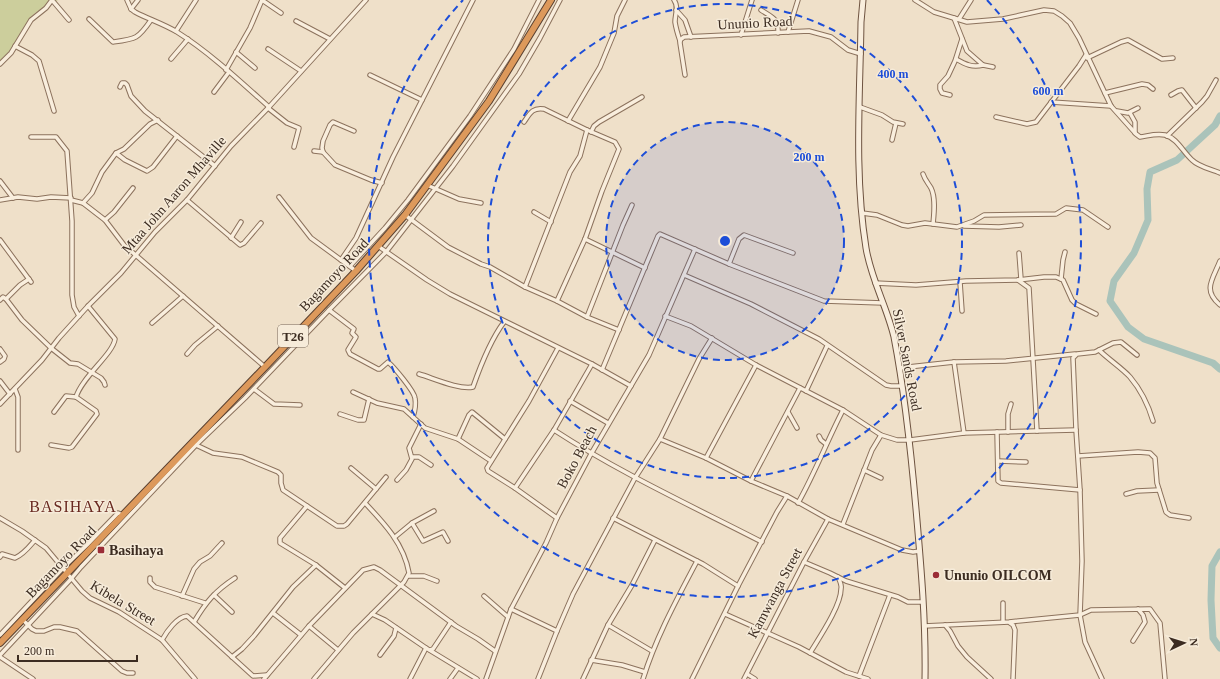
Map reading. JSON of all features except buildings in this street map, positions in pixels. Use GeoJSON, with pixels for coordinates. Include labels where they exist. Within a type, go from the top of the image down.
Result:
{"type":"FeatureCollection","features":[{"type":"Feature","properties":{"kind":"highway","name":"Bagamoyo Road"},"geometry":{"type":"LineString","coordinates":[[0,643],[22,619],[69,577],[123,514],[356,271],[405,215],[476,119],[508,71],[551,0]]}},
{"type":"Feature","properties":{"kind":"street"},"geometry":{"type":"LineString","coordinates":[[0,64],[7,58],[31,20],[46,8],[52,0],[69,20]]}},
{"type":"Feature","properties":{"kind":"street"},"geometry":{"type":"LineString","coordinates":[[127,0],[131,9],[135,12],[176,31],[188,39],[228,71],[287,123],[300,129],[294,147]]}},
{"type":"Feature","properties":{"kind":"street"},"geometry":{"type":"LineString","coordinates":[[131,9],[138,0]]}},
{"type":"Feature","properties":{"kind":"street"},"geometry":{"type":"LineString","coordinates":[[176,31],[196,0]]}},
{"type":"Feature","properties":{"kind":"street"},"geometry":{"type":"LineString","coordinates":[[214,92],[228,71],[236,52],[250,28],[262,0],[281,13]]}},
{"type":"Feature","properties":{"kind":"street","name":"Mtaa John Aaron Mhaville"},"geometry":{"type":"LineString","coordinates":[[0,404],[42,360],[88,306],[121,273],[155,232],[188,200],[232,146],[269,108],[366,0]]}},
{"type":"Feature","properties":{"kind":"street"},"geometry":{"type":"LineString","coordinates":[[340,260],[356,238],[393,157],[473,0]]}},
{"type":"Feature","properties":{"kind":"street"},"geometry":{"type":"LineString","coordinates":[[350,266],[408,200],[470,116],[514,49],[539,0]]}},
{"type":"Feature","properties":{"kind":"street"},"geometry":{"type":"LineString","coordinates":[[33,679],[0,656],[69,577],[196,445],[254,388],[386,252],[435,189],[519,74],[560,0]]}},
{"type":"Feature","properties":{"kind":"street"},"geometry":{"type":"LineString","coordinates":[[568,121],[600,67],[614,33],[617,16],[624,0]]}},
{"type":"Feature","properties":{"kind":"street"},"geometry":{"type":"LineString","coordinates":[[674,0],[677,6],[675,23],[685,75]]}},
{"type":"Feature","properties":{"kind":"street"},"geometry":{"type":"LineString","coordinates":[[741,35],[752,0]]}},
{"type":"Feature","properties":{"kind":"street"},"geometry":{"type":"LineString","coordinates":[[788,32],[798,0]]}},
{"type":"Feature","properties":{"kind":"street","name":"Silver Sands Road"},"geometry":{"type":"LineString","coordinates":[[863,0],[861,22],[860,199],[867,249],[875,283],[889,316],[910,440],[920,551],[925,679]]}},
{"type":"Feature","properties":{"kind":"street"},"geometry":{"type":"LineString","coordinates":[[915,0],[934,12],[959,20],[976,22],[1003,19],[1044,10],[1054,11],[1070,23],[1084,47],[1111,106],[1135,133],[1140,137],[1156,134],[1172,138],[1192,160],[1220,173]]}},
{"type":"Feature","properties":{"kind":"street"},"geometry":{"type":"LineString","coordinates":[[959,20],[971,0]]}},
{"type":"Feature","properties":{"kind":"street"},"geometry":{"type":"LineString","coordinates":[[676,10],[685,20],[691,37]]}},
{"type":"Feature","properties":{"kind":"street"},"geometry":{"type":"LineString","coordinates":[[761,10],[772,16],[777,22],[778,33]]}},
{"type":"Feature","properties":{"kind":"street"},"geometry":{"type":"LineString","coordinates":[[954,18],[967,51],[983,65]]}},
{"type":"Feature","properties":{"kind":"street"},"geometry":{"type":"LineString","coordinates":[[88,19],[113,42],[138,37],[151,20]]}},
{"type":"Feature","properties":{"kind":"street"},"geometry":{"type":"LineString","coordinates":[[296,21],[330,39]]}},
{"type":"Feature","properties":{"kind":"street","name":"Ununio Road"},"geometry":{"type":"LineString","coordinates":[[680,43],[682,38],[691,37],[815,32],[831,37],[848,50],[861,54]]}},
{"type":"Feature","properties":{"kind":"street"},"geometry":{"type":"LineString","coordinates":[[172,59],[188,39]]}},
{"type":"Feature","properties":{"kind":"street"},"geometry":{"type":"LineString","coordinates":[[950,95],[942,93],[940,85],[948,76],[956,59],[962,39]]}},
{"type":"Feature","properties":{"kind":"street"},"geometry":{"type":"LineString","coordinates":[[996,117],[1027,124],[1036,122],[1087,56],[1121,42],[1128,40],[1162,59],[1173,58]]}},
{"type":"Feature","properties":{"kind":"street"},"geometry":{"type":"LineString","coordinates":[[15,46],[37,58],[39,61],[54,111]]}},
{"type":"Feature","properties":{"kind":"street"},"geometry":{"type":"LineString","coordinates":[[268,49],[302,71]]}},
{"type":"Feature","properties":{"kind":"street"},"geometry":{"type":"LineString","coordinates":[[236,52],[255,68]]}},
{"type":"Feature","properties":{"kind":"street"},"geometry":{"type":"LineString","coordinates":[[956,59],[969,66],[976,67],[983,65],[993,67]]}},
{"type":"Feature","properties":{"kind":"street"},"geometry":{"type":"LineString","coordinates":[[502,68],[508,71]]}},
{"type":"Feature","properties":{"kind":"street"},"geometry":{"type":"LineString","coordinates":[[370,75],[422,100]]}},
{"type":"Feature","properties":{"kind":"street"},"geometry":{"type":"LineString","coordinates":[[1167,136],[1207,96],[1216,80]]}},
{"type":"Feature","properties":{"kind":"street"},"geometry":{"type":"LineString","coordinates":[[120,87],[122,83],[125,83],[134,100],[145,111],[215,166]]}},
{"type":"Feature","properties":{"kind":"street"},"geometry":{"type":"LineString","coordinates":[[1105,93],[1142,84],[1148,85],[1153,89]]}},
{"type":"Feature","properties":{"kind":"street"},"geometry":{"type":"LineString","coordinates":[[1171,95],[1182,90],[1196,108]]}},
{"type":"Feature","properties":{"kind":"street"},"geometry":{"type":"LineString","coordinates":[[592,132],[594,126],[599,122],[642,97]]}},
{"type":"Feature","properties":{"kind":"street"},"geometry":{"type":"LineString","coordinates":[[1051,102],[1111,106]]}},
{"type":"Feature","properties":{"kind":"street"},"geometry":{"type":"LineString","coordinates":[[524,122],[532,111],[540,108],[544,109],[615,142],[619,149],[585,239],[557,301]]}},
{"type":"Feature","properties":{"kind":"street"},"geometry":{"type":"LineString","coordinates":[[860,108],[882,115],[896,123],[903,124]]}},
{"type":"Feature","properties":{"kind":"street"},"geometry":{"type":"LineString","coordinates":[[1115,111],[1130,113],[1138,108]]}},
{"type":"Feature","properties":{"kind":"street"},"geometry":{"type":"LineString","coordinates":[[1130,113],[1135,120],[1135,133]]}},
{"type":"Feature","properties":{"kind":"street"},"geometry":{"type":"LineString","coordinates":[[83,203],[92,193],[102,172],[116,153],[131,143],[150,124],[158,120]]}},
{"type":"Feature","properties":{"kind":"street"},"geometry":{"type":"LineString","coordinates":[[354,132],[333,122],[330,125],[323,141],[323,152],[335,165],[382,183]]}},
{"type":"Feature","properties":{"kind":"street"},"geometry":{"type":"LineString","coordinates":[[892,140],[896,123]]}},
{"type":"Feature","properties":{"kind":"street"},"geometry":{"type":"LineString","coordinates":[[525,287],[570,172],[580,156],[587,130]]}},
{"type":"Feature","properties":{"kind":"street"},"geometry":{"type":"LineString","coordinates":[[116,153],[125,160],[148,172],[177,136]]}},
{"type":"Feature","properties":{"kind":"street"},"geometry":{"type":"LineString","coordinates":[[31,137],[56,137],[67,151],[71,199],[72,295],[74,307],[79,316]]}},
{"type":"Feature","properties":{"kind":"street"},"geometry":{"type":"LineString","coordinates":[[314,152],[323,152]]}},
{"type":"Feature","properties":{"kind":"street"},"geometry":{"type":"LineString","coordinates":[[923,174],[933,192],[933,224]]}},
{"type":"Feature","properties":{"kind":"street"},"geometry":{"type":"LineString","coordinates":[[0,181],[13,198]]}},
{"type":"Feature","properties":{"kind":"street"},"geometry":{"type":"LineString","coordinates":[[427,185],[459,199],[480,203]]}},
{"type":"Feature","properties":{"kind":"street"},"geometry":{"type":"LineString","coordinates":[[105,220],[114,212],[133,188]]}},
{"type":"Feature","properties":{"kind":"street"},"geometry":{"type":"LineString","coordinates":[[0,200],[13,198],[37,199],[51,197],[71,199],[83,203],[105,220],[124,245],[265,367]]}},
{"type":"Feature","properties":{"kind":"street"},"geometry":{"type":"LineString","coordinates":[[278,197],[311,238],[356,271]]}},
{"type":"Feature","properties":{"kind":"street"},"geometry":{"type":"LineString","coordinates":[[188,200],[240,245],[242,245],[261,223]]}},
{"type":"Feature","properties":{"kind":"street"},"geometry":{"type":"LineString","coordinates":[[587,317],[632,205]]}},
{"type":"Feature","properties":{"kind":"street"},"geometry":{"type":"LineString","coordinates":[[960,226],[974,221],[984,215],[1056,214],[1066,208],[1083,210],[1108,227]]}},
{"type":"Feature","properties":{"kind":"street"},"geometry":{"type":"LineString","coordinates":[[534,212],[551,222]]}},
{"type":"Feature","properties":{"kind":"street"},"geometry":{"type":"LineString","coordinates":[[862,213],[877,215],[908,226],[925,223],[999,227],[1020,225]]}},
{"type":"Feature","properties":{"kind":"street"},"geometry":{"type":"LineString","coordinates":[[405,215],[444,245],[587,317],[620,330]]}},
{"type":"Feature","properties":{"kind":"street"},"geometry":{"type":"LineString","coordinates":[[231,238],[241,222]]}},
{"type":"Feature","properties":{"kind":"street"},"geometry":{"type":"LineString","coordinates":[[602,370],[660,234],[729,264],[824,301],[883,303]]}},
{"type":"Feature","properties":{"kind":"street"},"geometry":{"type":"LineString","coordinates":[[729,264],[739,239],[744,235],[793,253]]}},
{"type":"Feature","properties":{"kind":"street"},"geometry":{"type":"LineString","coordinates":[[585,239],[646,268]]}},
{"type":"Feature","properties":{"kind":"street"},"geometry":{"type":"LineString","coordinates":[[0,240],[30,280],[20,285],[6,299],[3,297],[0,300]]}},
{"type":"Feature","properties":{"kind":"street"},"geometry":{"type":"LineString","coordinates":[[378,246],[450,294],[504,322],[592,364],[632,386]]}},
{"type":"Feature","properties":{"kind":"street","name":"Boko Beach"},"geometry":{"type":"LineString","coordinates":[[486,679],[511,609],[591,454],[649,355],[695,249]]}},
{"type":"Feature","properties":{"kind":"street"},"geometry":{"type":"LineString","coordinates":[[1061,279],[1065,252]]}},
{"type":"Feature","properties":{"kind":"street"},"geometry":{"type":"LineString","coordinates":[[1019,253],[1020,279],[1028,288],[1037,431]]}},
{"type":"Feature","properties":{"kind":"street"},"geometry":{"type":"LineString","coordinates":[[1220,261],[1209,287],[1210,293],[1214,300],[1220,305]]}},
{"type":"Feature","properties":{"kind":"street"},"geometry":{"type":"LineString","coordinates":[[684,275],[751,304],[819,340],[886,385],[902,386]]}},
{"type":"Feature","properties":{"kind":"street"},"geometry":{"type":"LineString","coordinates":[[875,283],[916,285],[1056,277],[1065,283],[1067,290],[1076,304],[1096,314]]}},
{"type":"Feature","properties":{"kind":"street"},"geometry":{"type":"LineString","coordinates":[[960,282],[962,311]]}},
{"type":"Feature","properties":{"kind":"street"},"geometry":{"type":"LineString","coordinates":[[152,323],[184,296]]}},
{"type":"Feature","properties":{"kind":"street"},"geometry":{"type":"LineString","coordinates":[[6,299],[22,320],[51,348],[70,363],[78,364],[101,378],[105,385]]}},
{"type":"Feature","properties":{"kind":"street"},"geometry":{"type":"LineString","coordinates":[[76,397],[78,390],[112,346],[115,339],[88,306]]}},
{"type":"Feature","properties":{"kind":"street"},"geometry":{"type":"LineString","coordinates":[[329,310],[354,329],[352,333],[356,337],[348,350],[350,354],[378,369],[388,362],[398,372],[415,396],[416,402],[413,417]]}},
{"type":"Feature","properties":{"kind":"street"},"geometry":{"type":"LineString","coordinates":[[665,316],[691,326],[756,365],[843,410],[882,435],[897,440],[910,440],[964,433],[1076,430]]}},
{"type":"Feature","properties":{"kind":"street"},"geometry":{"type":"LineString","coordinates":[[419,374],[449,384],[473,387],[480,367],[504,322]]}},
{"type":"Feature","properties":{"kind":"street"},"geometry":{"type":"LineString","coordinates":[[187,354],[195,345],[218,326]]}},
{"type":"Feature","properties":{"kind":"street"},"geometry":{"type":"LineString","coordinates":[[538,679],[573,594],[635,478],[660,439],[699,359],[712,338]]}},
{"type":"Feature","properties":{"kind":"street"},"geometry":{"type":"LineString","coordinates":[[899,368],[954,362],[1006,361],[1095,352],[1114,343],[1121,342],[1137,355]]}},
{"type":"Feature","properties":{"kind":"street"},"geometry":{"type":"LineString","coordinates":[[806,391],[827,346]]}},
{"type":"Feature","properties":{"kind":"street"},"geometry":{"type":"LineString","coordinates":[[557,518],[487,470],[487,468],[530,401],[558,348]]}},
{"type":"Feature","properties":{"kind":"street"},"geometry":{"type":"LineString","coordinates":[[0,349],[5,356],[0,362]]}},
{"type":"Feature","properties":{"kind":"street"},"geometry":{"type":"LineString","coordinates":[[1099,350],[1129,376],[1150,409],[1153,421]]}},
{"type":"Feature","properties":{"kind":"street"},"geometry":{"type":"LineString","coordinates":[[1076,354],[1073,358],[1082,561],[1080,615],[1085,642],[1102,679]]}},
{"type":"Feature","properties":{"kind":"street"},"geometry":{"type":"LineString","coordinates":[[954,362],[964,433]]}},
{"type":"Feature","properties":{"kind":"street"},"geometry":{"type":"LineString","coordinates":[[515,488],[554,430],[592,364]]}},
{"type":"Feature","properties":{"kind":"street"},"geometry":{"type":"LineString","coordinates":[[706,458],[756,365]]}},
{"type":"Feature","properties":{"kind":"street"},"geometry":{"type":"LineString","coordinates":[[0,381],[10,394]]}},
{"type":"Feature","properties":{"kind":"street"},"geometry":{"type":"LineString","coordinates":[[15,388],[18,397],[18,450]]}},
{"type":"Feature","properties":{"kind":"street"},"geometry":{"type":"LineString","coordinates":[[254,388],[274,404],[300,405]]}},
{"type":"Feature","properties":{"kind":"street"},"geometry":{"type":"LineString","coordinates":[[751,481],[800,388]]}},
{"type":"Feature","properties":{"kind":"street"},"geometry":{"type":"LineString","coordinates":[[353,392],[377,403],[404,409],[421,424],[434,431],[458,439],[491,461]]}},
{"type":"Feature","properties":{"kind":"street"},"geometry":{"type":"LineString","coordinates":[[51,445],[69,448],[72,447],[97,414],[96,411],[76,397],[66,396],[54,412]]}},
{"type":"Feature","properties":{"kind":"street"},"geometry":{"type":"LineString","coordinates":[[340,414],[358,420],[364,420],[369,399]]}},
{"type":"Feature","properties":{"kind":"street"},"geometry":{"type":"LineString","coordinates":[[570,401],[608,424]]}},
{"type":"Feature","properties":{"kind":"street"},"geometry":{"type":"LineString","coordinates":[[1008,432],[1008,414],[1011,404]]}},
{"type":"Feature","properties":{"kind":"street"},"geometry":{"type":"LineString","coordinates":[[798,503],[843,410]]}},
{"type":"Feature","properties":{"kind":"street"},"geometry":{"type":"LineString","coordinates":[[458,439],[472,412],[505,439]]}},
{"type":"Feature","properties":{"kind":"street"},"geometry":{"type":"LineString","coordinates":[[788,412],[796,428]]}},
{"type":"Feature","properties":{"kind":"street"},"geometry":{"type":"LineString","coordinates":[[397,480],[411,463],[412,457],[409,448],[421,424]]}},
{"type":"Feature","properties":{"kind":"street"},"geometry":{"type":"LineString","coordinates":[[554,430],[591,454],[635,478],[762,542]]}},
{"type":"Feature","properties":{"kind":"street"},"geometry":{"type":"LineString","coordinates":[[997,432],[998,481],[1001,483],[1080,490]]}},
{"type":"Feature","properties":{"kind":"street"},"geometry":{"type":"LineString","coordinates":[[843,524],[872,450],[882,435]]}},
{"type":"Feature","properties":{"kind":"street"},"geometry":{"type":"LineString","coordinates":[[819,436],[820,440],[826,444]]}},
{"type":"Feature","properties":{"kind":"street"},"geometry":{"type":"LineString","coordinates":[[660,439],[706,458],[751,481],[787,496],[828,518],[902,550],[913,552],[920,551]]}},
{"type":"Feature","properties":{"kind":"street"},"geometry":{"type":"LineString","coordinates":[[196,445],[213,453],[242,457],[278,472],[281,475],[283,490],[337,526],[341,527],[347,524],[386,477]]}},
{"type":"Feature","properties":{"kind":"street"},"geometry":{"type":"LineString","coordinates":[[1078,456],[1138,452],[1150,453],[1155,458],[1157,483],[1166,512],[1189,518]]}},
{"type":"Feature","properties":{"kind":"street"},"geometry":{"type":"LineString","coordinates":[[412,457],[419,457],[431,465]]}},
{"type":"Feature","properties":{"kind":"street"},"geometry":{"type":"LineString","coordinates":[[998,461],[1026,462]]}},
{"type":"Feature","properties":{"kind":"street"},"geometry":{"type":"LineString","coordinates":[[351,468],[376,489]]}},
{"type":"Feature","properties":{"kind":"street"},"geometry":{"type":"LineString","coordinates":[[864,470],[880,478]]}},
{"type":"Feature","properties":{"kind":"street"},"geometry":{"type":"LineString","coordinates":[[1126,494],[1137,491],[1159,490]]}},
{"type":"Feature","properties":{"kind":"street"},"geometry":{"type":"LineString","coordinates":[[692,679],[738,586],[787,496]]}},
{"type":"Feature","properties":{"kind":"street"},"geometry":{"type":"LineString","coordinates":[[314,679],[338,650],[401,585],[409,573],[404,556],[395,537],[365,502]]}},
{"type":"Feature","properties":{"kind":"street"},"geometry":{"type":"LineString","coordinates":[[306,506],[280,538],[279,542],[316,565],[345,588]]}},
{"type":"Feature","properties":{"kind":"street"},"geometry":{"type":"LineString","coordinates":[[395,537],[412,523],[434,511]]}},
{"type":"Feature","properties":{"kind":"street"},"geometry":{"type":"LineString","coordinates":[[0,635],[62,568],[87,546],[118,513],[123,514]]}},
{"type":"Feature","properties":{"kind":"street","name":"Kibela Street"},"geometry":{"type":"LineString","coordinates":[[0,518],[22,530],[46,548],[69,577],[90,598],[119,612],[162,640],[195,679]]}},
{"type":"Feature","properties":{"kind":"street"},"geometry":{"type":"LineString","coordinates":[[613,518],[697,561],[738,586]]}},
{"type":"Feature","properties":{"kind":"street","name":"Kamwanga Street"},"geometry":{"type":"LineString","coordinates":[[744,679],[828,518]]}},
{"type":"Feature","properties":{"kind":"street"},"geometry":{"type":"LineString","coordinates":[[412,523],[423,541],[443,532],[448,541]]}},
{"type":"Feature","properties":{"kind":"street"},"geometry":{"type":"LineString","coordinates":[[0,557],[2,554],[15,558],[19,557],[35,540]]}},
{"type":"Feature","properties":{"kind":"street"},"geometry":{"type":"LineString","coordinates":[[583,679],[608,625],[632,585],[655,540]]}},
{"type":"Feature","properties":{"kind":"street"},"geometry":{"type":"LineString","coordinates":[[182,596],[194,569],[200,562],[210,556],[222,543]]}},
{"type":"Feature","properties":{"kind":"street"},"geometry":{"type":"LineString","coordinates":[[643,679],[652,651],[697,561]]}},
{"type":"Feature","properties":{"kind":"street"},"geometry":{"type":"LineString","coordinates":[[804,562],[848,582],[901,598],[908,602],[923,602]]}},
{"type":"Feature","properties":{"kind":"street"},"geometry":{"type":"LineString","coordinates":[[232,657],[242,649],[293,587],[316,565]]}},
{"type":"Feature","properties":{"kind":"street"},"geometry":{"type":"LineString","coordinates":[[264,679],[309,626],[345,588],[363,570],[374,568],[380,570],[456,626],[495,651]]}},
{"type":"Feature","properties":{"kind":"street"},"geometry":{"type":"LineString","coordinates":[[408,576],[424,576],[437,581]]}},
{"type":"Feature","properties":{"kind":"street"},"geometry":{"type":"LineString","coordinates":[[810,653],[836,607],[841,594],[842,588],[838,577]]}},
{"type":"Feature","properties":{"kind":"street"},"geometry":{"type":"LineString","coordinates":[[150,578],[150,582],[155,587],[205,603]]}},
{"type":"Feature","properties":{"kind":"street"},"geometry":{"type":"LineString","coordinates":[[194,622],[205,603],[221,587],[235,578]]}},
{"type":"Feature","properties":{"kind":"street"},"geometry":{"type":"LineString","coordinates":[[842,588],[848,582]]}},
{"type":"Feature","properties":{"kind":"street"},"geometry":{"type":"LineString","coordinates":[[214,594],[232,612]]}},
{"type":"Feature","properties":{"kind":"street"},"geometry":{"type":"LineString","coordinates":[[859,676],[890,595]]}},
{"type":"Feature","properties":{"kind":"street"},"geometry":{"type":"LineString","coordinates":[[484,596],[508,617]]}},
{"type":"Feature","properties":{"kind":"street"},"geometry":{"type":"LineString","coordinates":[[1003,622],[1004,603]]}},
{"type":"Feature","properties":{"kind":"street"},"geometry":{"type":"LineString","coordinates":[[511,609],[557,631]]}},
{"type":"Feature","properties":{"kind":"street"},"geometry":{"type":"LineString","coordinates":[[1133,641],[1145,622],[1144,617],[1138,609]]}},
{"type":"Feature","properties":{"kind":"street"},"geometry":{"type":"LineString","coordinates":[[924,626],[1009,622],[1080,615],[1091,610],[1152,610],[1160,623],[1165,679]]}},
{"type":"Feature","properties":{"kind":"street"},"geometry":{"type":"LineString","coordinates":[[273,613],[301,635]]}},
{"type":"Feature","properties":{"kind":"street"},"geometry":{"type":"LineString","coordinates":[[372,614],[477,679]]}},
{"type":"Feature","properties":{"kind":"street"},"geometry":{"type":"LineString","coordinates":[[725,614],[799,647],[846,672],[868,679]]}},
{"type":"Feature","properties":{"kind":"street"},"geometry":{"type":"LineString","coordinates":[[162,640],[167,631],[183,616],[189,617],[253,677],[268,675]]}},
{"type":"Feature","properties":{"kind":"street"},"geometry":{"type":"LineString","coordinates":[[22,619],[32,629],[40,632],[54,627],[77,631],[122,671],[133,673]]}},
{"type":"Feature","properties":{"kind":"street"},"geometry":{"type":"LineString","coordinates":[[430,650],[433,649],[451,622]]}},
{"type":"Feature","properties":{"kind":"street"},"geometry":{"type":"LineString","coordinates":[[1009,622],[1013,625],[1015,630],[1013,679]]}},
{"type":"Feature","properties":{"kind":"street"},"geometry":{"type":"LineString","coordinates":[[608,625],[652,651]]}},
{"type":"Feature","properties":{"kind":"street"},"geometry":{"type":"LineString","coordinates":[[309,626],[338,650]]}},
{"type":"Feature","properties":{"kind":"street"},"geometry":{"type":"LineString","coordinates":[[945,626],[967,657],[991,679]]}},
{"type":"Feature","properties":{"kind":"street"},"geometry":{"type":"LineString","coordinates":[[380,655],[394,636],[396,628]]}},
{"type":"Feature","properties":{"kind":"street"},"geometry":{"type":"LineString","coordinates":[[410,679],[426,648]]}},
{"type":"Feature","properties":{"kind":"street"},"geometry":{"type":"LineString","coordinates":[[591,660],[622,664],[645,672]]}},
{"type":"Feature","properties":{"kind":"street"},"geometry":{"type":"LineString","coordinates":[[450,679],[458,668]]}},
{"type":"Feature","properties":{"kind":"street"},"geometry":{"type":"LineString","coordinates":[[747,674],[755,679]]}},
{"type":"Feature","properties":{"kind":"green space"},"geometry":{"type":"Polygon","coordinates":[[[0,0],[58,0],[40,10],[30,18],[9,52],[0,62],[0,0]]]}},
{"type":"Feature","properties":{"kind":"waterway"},"geometry":{"type":"LineString","coordinates":[[1220,116],[1215,125],[1177,160],[1150,172],[1147,189],[1148,220],[1134,253],[1114,281],[1110,301],[1128,327],[1144,339],[1213,363],[1220,369]]}},
{"type":"Feature","properties":{"kind":"waterway"},"geometry":{"type":"LineString","coordinates":[[1220,552],[1212,566],[1211,600],[1213,638],[1220,648]]}},
{"type":"Feature","properties":{"kind":"place","name":"Basihaya"},"geometry":{"type":"Point","coordinates":[101,550]}},
{"type":"Feature","properties":{"kind":"place","name":"Ununio OILCOM"},"geometry":{"type":"Point","coordinates":[936,575]}},
{"type":"Feature","properties":{"kind":"district","name":"BASIHAYA"},"geometry":{"type":"Point","coordinates":[73,506]}}]}
